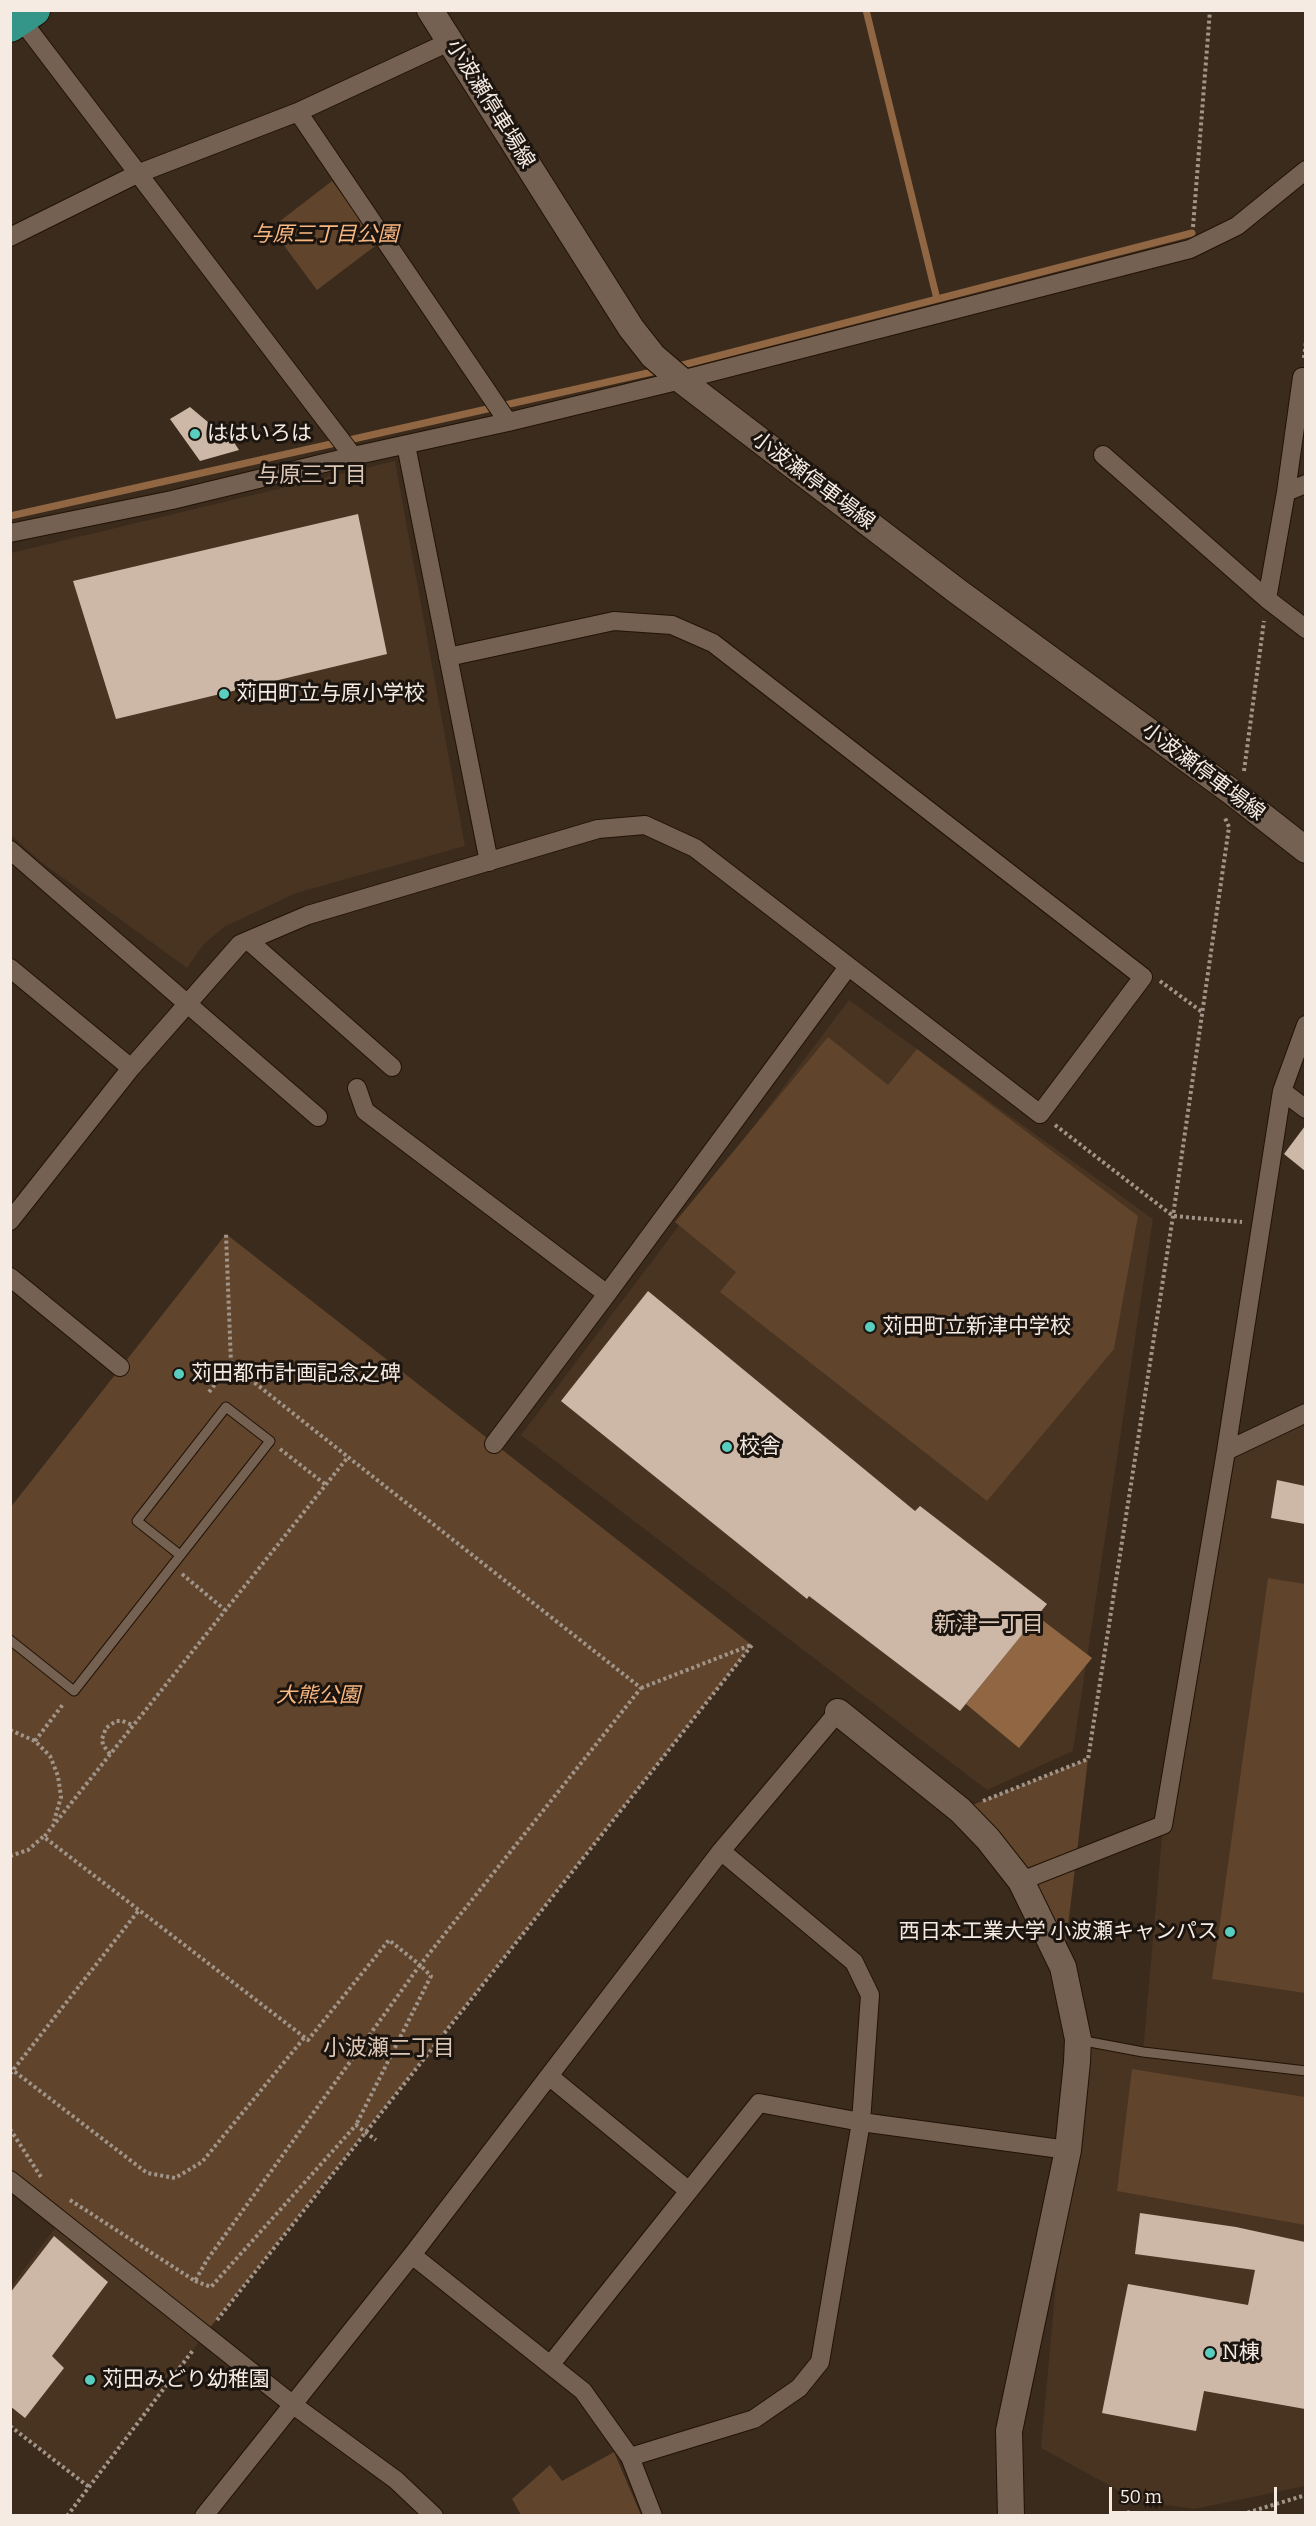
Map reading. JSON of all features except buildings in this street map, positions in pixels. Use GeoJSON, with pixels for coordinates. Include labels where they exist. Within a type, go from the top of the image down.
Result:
{"type":"FeatureCollection","features":[{"type":"Feature","properties":{"kind":"main road","name":"小波瀬停車場線"},"geometry":{"type":"LineString","coordinates":[[430,10],[632,328],[653,356],[681,380],[957,591],[1232,792],[1305,850]]}},
{"type":"Feature","properties":{"kind":"main road"},"geometry":{"type":"LineString","coordinates":[[838,1712],[960,1810],[988,1839],[1021,1881],[1063,1967],[1078,2039],[1068,2150],[1009,2431],[1011,2516]]}},
{"type":"Feature","properties":{"kind":"street"},"geometry":{"type":"LineString","coordinates":[[20,16],[136,174],[353,456]]}},
{"type":"Feature","properties":{"kind":"street"},"geometry":{"type":"LineString","coordinates":[[10,237],[136,174],[298,112],[451,41]]}},
{"type":"Feature","properties":{"kind":"street"},"geometry":{"type":"LineString","coordinates":[[298,112],[508,422]]}},
{"type":"Feature","properties":{"kind":"street"},"geometry":{"type":"LineString","coordinates":[[10,532],[172,500],[353,456],[508,422],[681,380],[1190,249],[1238,226],[1305,170]]}},
{"type":"Feature","properties":{"kind":"street"},"geometry":{"type":"LineString","coordinates":[[1267,599],[1286,492],[1302,376]]}},
{"type":"Feature","properties":{"kind":"street"},"geometry":{"type":"LineString","coordinates":[[406,445],[489,862]]}},
{"type":"Feature","properties":{"kind":"street"},"geometry":{"type":"LineString","coordinates":[[1103,455],[1267,599],[1305,628]]}},
{"type":"Feature","properties":{"kind":"street"},"geometry":{"type":"LineString","coordinates":[[1286,492],[1305,484]]}},
{"type":"Feature","properties":{"kind":"street"},"geometry":{"type":"LineString","coordinates":[[10,1221],[131,1068],[240,944],[308,915],[598,829],[645,825],[694,848],[1040,1114],[1143,977],[713,643],[672,626],[614,621],[448,657]]}},
{"type":"Feature","properties":{"kind":"street"},"geometry":{"type":"LineString","coordinates":[[10,850],[190,1003],[318,1117]]}},
{"type":"Feature","properties":{"kind":"street"},"geometry":{"type":"LineString","coordinates":[[249,941],[392,1067]]}},
{"type":"Feature","properties":{"kind":"street"},"geometry":{"type":"LineString","coordinates":[[494,1444],[848,967]]}},
{"type":"Feature","properties":{"kind":"street"},"geometry":{"type":"LineString","coordinates":[[10,968],[131,1068]]}},
{"type":"Feature","properties":{"kind":"street"},"geometry":{"type":"LineString","coordinates":[[1021,1881],[1163,1825],[1226,1451],[1282,1091],[1305,1025]]}},
{"type":"Feature","properties":{"kind":"street"},"geometry":{"type":"LineString","coordinates":[[357,1088],[364,1111],[607,1294]]}},
{"type":"Feature","properties":{"kind":"street"},"geometry":{"type":"LineString","coordinates":[[1282,1091],[1305,1109]]}},
{"type":"Feature","properties":{"kind":"street"},"geometry":{"type":"LineString","coordinates":[[10,1277],[120,1367]]}},
{"type":"Feature","properties":{"kind":"street"},"geometry":{"type":"LineString","coordinates":[[1226,1451],[1305,1413]]}},
{"type":"Feature","properties":{"kind":"street"},"geometry":{"type":"LineString","coordinates":[[204,2516],[412,2255],[721,1851],[838,1712]]}},
{"type":"Feature","properties":{"kind":"street"},"geometry":{"type":"LineString","coordinates":[[630,2457],[754,2419],[799,2388],[820,2362],[861,2122],[870,1995],[854,1962],[721,1851]]}},
{"type":"Feature","properties":{"kind":"street"},"geometry":{"type":"LineString","coordinates":[[549,2076],[689,2191]]}},
{"type":"Feature","properties":{"kind":"street"},"geometry":{"type":"LineString","coordinates":[[551,2364],[759,2103],[861,2122],[1068,2150]]}},
{"type":"Feature","properties":{"kind":"street"},"geometry":{"type":"LineString","coordinates":[[10,2180],[292,2403],[396,2480],[434,2516]]}},
{"type":"Feature","properties":{"kind":"street"},"geometry":{"type":"LineString","coordinates":[[412,2255],[583,2391],[630,2457],[653,2516]]}},
{"type":"Feature","properties":{"kind":"lane"},"geometry":{"type":"LineString","coordinates":[[10,1640],[74,1691],[270,1441],[226,1407],[137,1521],[180,1555]]}},
{"type":"Feature","properties":{"kind":"lane"},"geometry":{"type":"LineString","coordinates":[[1078,2039],[1143,2052],[1305,2071]]}},
{"type":"Feature","properties":{"kind":"path"},"geometry":{"type":"LineString","coordinates":[[1190,249],[1210,10]]}},
{"type":"Feature","properties":{"kind":"path"},"geometry":{"type":"LineString","coordinates":[[1243,778],[1267,599]]}},
{"type":"Feature","properties":{"kind":"path"},"geometry":{"type":"LineString","coordinates":[[960,1810],[1088,1759],[1173,1216],[1229,827],[1225,817]]}},
{"type":"Feature","properties":{"kind":"path"},"geometry":{"type":"LineString","coordinates":[[1143,977],[1156,977],[1202,1012]]}},
{"type":"Feature","properties":{"kind":"path"},"geometry":{"type":"LineString","coordinates":[[1040,1114],[1173,1216],[1261,1224]]}},
{"type":"Feature","properties":{"kind":"path"},"geometry":{"type":"LineString","coordinates":[[209,1392],[231,1364],[226,1234]]}},
{"type":"Feature","properties":{"kind":"path"},"geometry":{"type":"LineString","coordinates":[[231,1364],[641,1688]]}},
{"type":"Feature","properties":{"kind":"path"},"geometry":{"type":"LineString","coordinates":[[270,1441],[326,1485]]}},
{"type":"Feature","properties":{"kind":"path"},"geometry":{"type":"LineString","coordinates":[[10,1856],[28,1850],[44,1836],[348,1457]]}},
{"type":"Feature","properties":{"kind":"path"},"geometry":{"type":"LineString","coordinates":[[67,2516],[205,2334],[752,1645],[641,1688],[420,1965],[207,2260],[195,2281]]}},
{"type":"Feature","properties":{"kind":"path"},"geometry":{"type":"LineString","coordinates":[[35,1741],[74,1691]]}},
{"type":"Feature","properties":{"kind":"path"},"geometry":{"type":"LineString","coordinates":[[110,1755],[102,1739],[106,1728],[122,1720],[133,1725]]}},
{"type":"Feature","properties":{"kind":"path"},"geometry":{"type":"LineString","coordinates":[[10,1730],[35,1741],[50,1756],[58,1776],[61,1797],[56,1818],[44,1836]]}},
{"type":"Feature","properties":{"kind":"path"},"geometry":{"type":"LineString","coordinates":[[44,1836],[308,2040],[389,1940],[431,1976],[356,2126],[211,2287],[195,2281],[65,2196]]}},
{"type":"Feature","properties":{"kind":"path"},"geometry":{"type":"LineString","coordinates":[[139,1910],[12,2071],[147,2173],[175,2178],[202,2162],[304,2038]]}},
{"type":"Feature","properties":{"kind":"path"},"geometry":{"type":"LineString","coordinates":[[356,2126],[376,2140]]}},
{"type":"Feature","properties":{"kind":"path"},"geometry":{"type":"LineString","coordinates":[[10,2128],[45,2183]]}},
{"type":"Feature","properties":{"kind":"path"},"geometry":{"type":"LineString","coordinates":[[10,2426],[89,2487]]}},
{"type":"Feature","properties":{"kind":"path"},"geometry":{"type":"LineString","coordinates":[[1236,2516],[1305,2495]]}},
{"type":"Feature","properties":{"kind":"path"},"geometry":{"type":"LineString","coordinates":[[1127,2512],[1140,2516]]}},
{"type":"Feature","properties":{"kind":"shaded area","name":"苅田町立与原小学校"},"geometry":{"type":"Polygon","coordinates":[[[395,461],[465,846],[296,893],[224,927],[203,945],[187,968],[41,862],[11,835],[11,553],[395,461]]]}},
{"type":"Feature","properties":{"kind":"shaded area","name":"苅田町立新津中学校"},"geometry":{"type":"Polygon","coordinates":[[[849,1000],[1153,1219],[1073,1751],[987,1790],[521,1435],[849,1000]]]}},
{"type":"Feature","properties":{"kind":"shaded area","name":"西日本工業大学 小波瀬キャンパス"},"geometry":{"type":"Polygon","coordinates":[[[1305,1413],[1305,2486],[1195,2509],[1138,2501],[1041,2448],[1078,2039],[1143,2052],[1163,1825],[1226,1451],[1305,1413]]]}},
{"type":"Feature","properties":{"kind":"shaded area"},"geometry":{"type":"Polygon","coordinates":[[[1037,1616],[1092,1658],[1019,1748],[966,1704],[1037,1616]]]}},
{"type":"Feature","properties":{"kind":"shaded area","name":"苅田みどり幼稚園"},"geometry":{"type":"Polygon","coordinates":[[[61,2220],[205,2334],[89,2487],[11,2426],[10,2288],[61,2220]]]}},
{"type":"Feature","properties":{"kind":"green space","name":"与原三丁目公園"},"geometry":{"type":"Polygon","coordinates":[[[332,181],[379,243],[317,290],[271,228],[332,181]]]}},
{"type":"Feature","properties":{"kind":"green space"},"geometry":{"type":"Polygon","coordinates":[[[828,1037],[888,1085],[917,1049],[1138,1216],[1114,1349],[987,1501],[720,1292],[736,1272],[675,1222],[828,1037]]]}},
{"type":"Feature","properties":{"kind":"green space","name":"大熊公園"},"geometry":{"type":"Polygon","coordinates":[[[226,1234],[752,1645],[205,2334],[11,2181],[10,1508],[226,1234]]]}},
{"type":"Feature","properties":{"kind":"green space"},"geometry":{"type":"Polygon","coordinates":[[[1268,1578],[1305,1584],[1305,1993],[1212,1979],[1268,1578]]]}},
{"type":"Feature","properties":{"kind":"green space"},"geometry":{"type":"Polygon","coordinates":[[[1088,1759],[1076,1860],[1063,1967],[960,1810],[1088,1759]]]}},
{"type":"Feature","properties":{"kind":"green space"},"geometry":{"type":"Polygon","coordinates":[[[1132,2069],[1305,2097],[1305,2225],[1117,2191],[1132,2069]]]}},
{"type":"Feature","properties":{"kind":"green space"},"geometry":{"type":"Polygon","coordinates":[[[614,2452],[641,2515],[521,2515],[512,2499],[550,2465],[562,2481],[614,2452]]]}},
{"type":"Feature","properties":{"kind":"waterway"},"geometry":{"type":"LineString","coordinates":[[866,10],[937,299]]}},
{"type":"Feature","properties":{"kind":"waterway"},"geometry":{"type":"LineString","coordinates":[[675,367],[1192,233]]}},
{"type":"Feature","properties":{"kind":"waterway"},"geometry":{"type":"LineString","coordinates":[[10,516],[661,370]]}},
{"type":"Feature","properties":{"kind":"place","name":"ははいろは"},"geometry":{"type":"Point","coordinates":[195,434]}},
{"type":"Feature","properties":{"kind":"place","name":"苅田町立与原小学校"},"geometry":{"type":"Point","coordinates":[224,694]}},
{"type":"Feature","properties":{"kind":"place","name":"苅田町立新津中学校"},"geometry":{"type":"Point","coordinates":[870,1327]}},
{"type":"Feature","properties":{"kind":"place","name":"苅田都市計画記念之碑"},"geometry":{"type":"Point","coordinates":[179,1374]}},
{"type":"Feature","properties":{"kind":"place","name":"校舎"},"geometry":{"type":"Point","coordinates":[727,1447]}},
{"type":"Feature","properties":{"kind":"place","name":"西日本工業大学 小波瀬キャンパス"},"geometry":{"type":"Point","coordinates":[1230,1932]}},
{"type":"Feature","properties":{"kind":"place","name":"N棟"},"geometry":{"type":"Point","coordinates":[1210,2353]}},
{"type":"Feature","properties":{"kind":"place","name":"苅田みどり幼稚園"},"geometry":{"type":"Point","coordinates":[90,2380]}},
{"type":"Feature","properties":{"kind":"district","name":"与原三丁目"},"geometry":{"type":"Point","coordinates":[312,476]}},
{"type":"Feature","properties":{"kind":"district","name":"新津一丁目"},"geometry":{"type":"Point","coordinates":[989,1625]}},
{"type":"Feature","properties":{"kind":"district","name":"小波瀬二丁目"},"geometry":{"type":"Point","coordinates":[389,2049]}}]}
